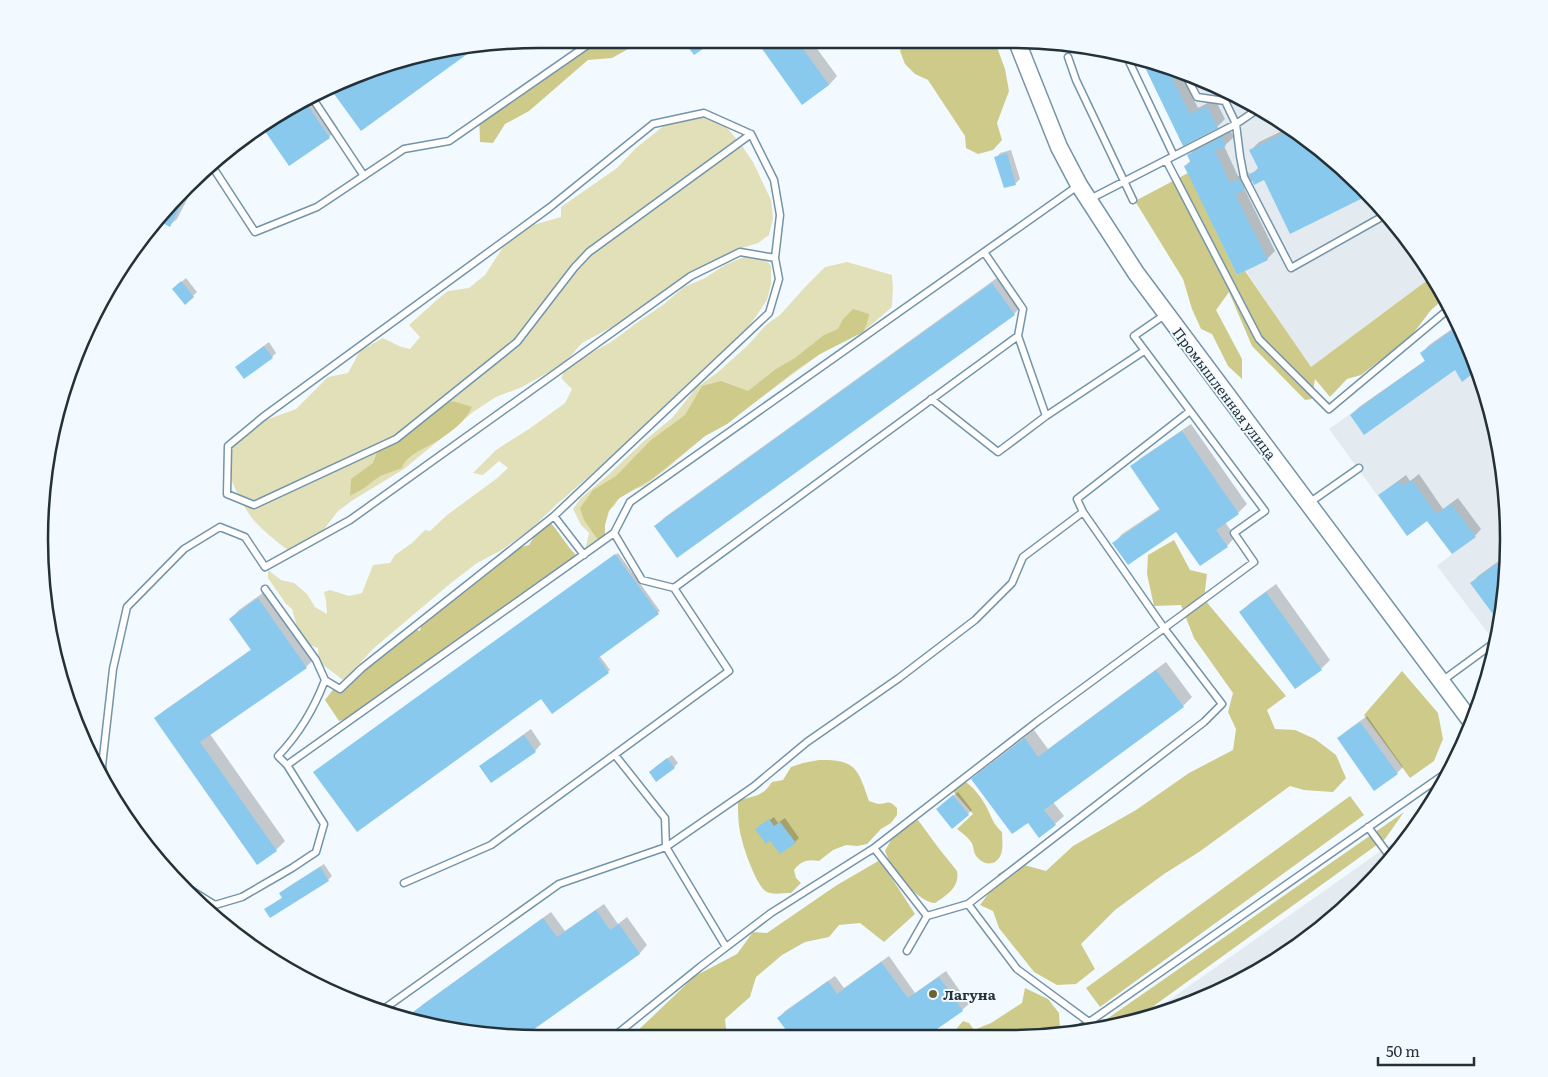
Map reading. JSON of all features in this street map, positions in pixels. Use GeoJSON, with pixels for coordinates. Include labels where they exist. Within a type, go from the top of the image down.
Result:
{"type":"FeatureCollection","features":[{"type":"Feature","properties":{"kind":"street","name":"Промышленная улица"},"geometry":{"type":"LineString","coordinates":[[1019,48],[1059,147],[1089,200],[1136,273],[1467,716]]}},
{"type":"Feature","properties":{"kind":"lane"},"geometry":{"type":"LineString","coordinates":[[214,170],[255,232],[317,207],[404,149],[449,141],[584,47]]}},
{"type":"Feature","properties":{"kind":"lane"},"geometry":{"type":"LineString","coordinates":[[1068,57],[1076,80],[1133,200]]}},
{"type":"Feature","properties":{"kind":"lane"},"geometry":{"type":"LineString","coordinates":[[1129,62],[1174,156]]}},
{"type":"Feature","properties":{"kind":"lane"},"geometry":{"type":"LineString","coordinates":[[1189,82],[1196,97],[1225,101],[1236,124],[1244,177],[1291,268],[1381,217]]}},
{"type":"Feature","properties":{"kind":"lane"},"geometry":{"type":"LineString","coordinates":[[315,101],[364,176]]}},
{"type":"Feature","properties":{"kind":"lane"},"geometry":{"type":"LineString","coordinates":[[265,589],[316,660],[325,680],[340,690],[362,668],[554,516],[770,313],[779,279],[775,258],[780,215],[774,180],[751,134],[704,112],[653,124],[549,208],[263,417],[228,446],[227,494],[254,505],[396,439],[516,342],[574,268],[589,252],[751,134]]}},
{"type":"Feature","properties":{"kind":"lane"},"geometry":{"type":"LineString","coordinates":[[1089,200],[1236,124],[1253,112]]}},
{"type":"Feature","properties":{"kind":"lane"},"geometry":{"type":"LineString","coordinates":[[1166,160],[1259,338],[1329,409],[1445,312]]}},
{"type":"Feature","properties":{"kind":"lane"},"geometry":{"type":"LineString","coordinates":[[287,765],[614,533],[630,502],[1080,185]]}},
{"type":"Feature","properties":{"kind":"lane"},"geometry":{"type":"LineString","coordinates":[[102,764],[113,669],[127,607],[184,549],[220,527],[245,537],[265,567],[350,520],[691,276],[740,252],[775,258]]}},
{"type":"Feature","properties":{"kind":"lane"},"geometry":{"type":"LineString","coordinates":[[984,252],[1023,309],[1018,336],[1046,416]]}},
{"type":"Feature","properties":{"kind":"lane"},"geometry":{"type":"LineString","coordinates":[[622,1030],[771,913],[870,851],[1038,721],[1254,562],[1234,533],[1265,511],[1134,336],[1166,314]]}},
{"type":"Feature","properties":{"kind":"lane"},"geometry":{"type":"LineString","coordinates":[[674,588],[1018,336]]}},
{"type":"Feature","properties":{"kind":"lane"},"geometry":{"type":"LineString","coordinates":[[931,400],[998,452],[1046,416],[1144,351]]}},
{"type":"Feature","properties":{"kind":"lane"},"geometry":{"type":"LineString","coordinates":[[907,951],[927,916],[968,904],[1204,722],[1222,704],[1164,628],[1083,512],[1077,499],[1190,411]]}},
{"type":"Feature","properties":{"kind":"lane"},"geometry":{"type":"LineString","coordinates":[[1308,504],[1359,468]]}},
{"type":"Feature","properties":{"kind":"lane"},"geometry":{"type":"LineString","coordinates":[[388,1005],[559,884],[666,847],[753,787],[807,742],[899,678],[975,620],[1012,583],[1023,557],[1083,512]]}},
{"type":"Feature","properties":{"kind":"lane"},"geometry":{"type":"LineString","coordinates":[[554,516],[584,554]]}},
{"type":"Feature","properties":{"kind":"lane"},"geometry":{"type":"LineString","coordinates":[[404,883],[491,845],[729,671],[674,588],[642,580],[614,533]]}},
{"type":"Feature","properties":{"kind":"lane"},"geometry":{"type":"LineString","coordinates":[[1441,682],[1488,647]]}},
{"type":"Feature","properties":{"kind":"lane"},"geometry":{"type":"LineString","coordinates":[[205,899],[215,905],[242,897],[316,852],[324,824],[287,765],[278,756],[293,740],[311,713],[325,680]]}},
{"type":"Feature","properties":{"kind":"lane"},"geometry":{"type":"LineString","coordinates":[[615,755],[665,818],[666,847],[726,947]]}},
{"type":"Feature","properties":{"kind":"lane"},"geometry":{"type":"LineString","coordinates":[[968,904],[1017,968],[1089,1022],[1438,779]]}},
{"type":"Feature","properties":{"kind":"lane"},"geometry":{"type":"LineString","coordinates":[[1368,827],[1387,852]]}},
{"type":"Feature","properties":{"kind":"lane"},"geometry":{"type":"LineString","coordinates":[[870,851],[874,848],[927,916]]}},
{"type":"Feature","properties":{"kind":"shaded area"},"geometry":{"type":"Polygon","coordinates":[[[585,47],[632,47],[612,58],[588,60],[529,111],[505,124],[493,143],[480,142],[479,115],[510,98],[583,51],[585,47]]]}},
{"type":"Feature","properties":{"kind":"shaded area"},"geometry":{"type":"Polygon","coordinates":[[[902,47],[997,47],[1005,69],[1009,91],[997,123],[1002,140],[993,150],[978,154],[966,148],[965,136],[928,80],[915,74],[905,64],[900,51],[902,47]]]}},
{"type":"Feature","properties":{"kind":"shaded area"},"geometry":{"type":"Polygon","coordinates":[[[1145,67],[1227,98],[1282,130],[1308,149],[1357,191],[1379,215],[1427,280],[1311,368],[1246,271],[1237,275],[1184,166],[1191,162],[1145,67]]]}},
{"type":"Feature","properties":{"kind":"shaded area"},"geometry":{"type":"Polygon","coordinates":[[[700,115],[715,120],[728,129],[753,162],[771,200],[773,218],[769,235],[758,243],[714,261],[612,327],[582,343],[569,358],[549,372],[522,387],[496,397],[473,412],[404,469],[338,511],[315,541],[289,551],[256,522],[240,499],[223,461],[230,447],[263,421],[296,409],[328,377],[348,373],[360,351],[383,338],[410,349],[420,337],[409,325],[448,291],[469,288],[485,275],[505,244],[529,226],[561,217],[561,207],[617,168],[636,148],[666,124],[700,115]]]}},
{"type":"Feature","properties":{"kind":"shaded area"},"geometry":{"type":"Polygon","coordinates":[[[1188,173],[1237,275],[1245,271],[1311,367],[1427,280],[1440,302],[1431,310],[1409,339],[1361,375],[1347,379],[1330,397],[1315,379],[1312,399],[1305,400],[1252,346],[1229,292],[1216,310],[1242,359],[1242,379],[1228,366],[1212,334],[1201,329],[1192,309],[1183,279],[1135,201],[1188,173]]]}},
{"type":"Feature","properties":{"kind":"shaded area"},"geometry":{"type":"Polygon","coordinates":[[[762,255],[771,266],[771,284],[767,300],[748,328],[648,425],[556,505],[528,532],[500,551],[477,563],[451,583],[374,648],[343,680],[319,662],[318,648],[307,644],[299,634],[292,609],[286,604],[268,578],[268,570],[281,580],[294,583],[307,594],[315,607],[327,614],[324,592],[330,590],[349,596],[362,593],[373,565],[390,563],[395,555],[412,543],[425,530],[430,531],[447,515],[508,468],[499,461],[483,475],[473,473],[496,450],[565,403],[572,389],[561,378],[565,370],[611,342],[664,304],[684,287],[746,256],[762,255]]]}},
{"type":"Feature","properties":{"kind":"shaded area"},"geometry":{"type":"Polygon","coordinates":[[[847,262],[892,275],[892,307],[863,332],[820,354],[727,424],[705,436],[644,486],[622,494],[614,506],[604,512],[605,537],[585,550],[589,533],[581,525],[573,509],[581,498],[672,418],[696,388],[718,372],[747,346],[767,324],[780,315],[825,267],[847,262]]]}},
{"type":"Feature","properties":{"kind":"shaded area"},"geometry":{"type":"Polygon","coordinates":[[[853,309],[869,314],[863,332],[820,354],[795,371],[727,424],[705,436],[652,479],[618,499],[609,511],[605,525],[605,537],[598,540],[584,520],[580,508],[593,490],[616,476],[651,440],[685,415],[702,386],[721,381],[748,391],[824,335],[838,329],[843,319],[853,309]]]}},
{"type":"Feature","properties":{"kind":"shaded area"},"geometry":{"type":"Polygon","coordinates":[[[1453,329],[1484,411],[1496,474],[1500,538],[1496,603],[1490,636],[1437,566],[1452,554],[1427,521],[1407,536],[1329,429],[1425,361],[1420,353],[1453,329]]]}},
{"type":"Feature","properties":{"kind":"shaded area"},"geometry":{"type":"Polygon","coordinates":[[[447,401],[472,407],[466,417],[449,433],[412,455],[402,468],[380,476],[350,496],[351,479],[373,463],[378,449],[401,429],[415,428],[422,414],[427,414],[447,401]]]}},
{"type":"Feature","properties":{"kind":"shaded area"},"geometry":{"type":"Polygon","coordinates":[[[550,522],[576,555],[567,565],[347,719],[339,721],[325,700],[335,687],[350,684],[385,649],[410,628],[420,631],[423,616],[514,549],[529,545],[537,532],[550,522]]]}},
{"type":"Feature","properties":{"kind":"shaded area"},"geometry":{"type":"Polygon","coordinates":[[[1174,540],[1190,570],[1207,574],[1204,599],[1286,696],[1267,710],[1275,729],[1295,730],[1315,739],[1336,755],[1346,778],[1333,792],[1304,790],[1290,786],[1199,852],[1164,874],[1115,910],[1081,944],[1095,969],[1076,984],[1057,985],[1034,972],[999,928],[993,911],[980,905],[994,886],[998,874],[1017,863],[1046,871],[1073,846],[1136,810],[1189,773],[1233,750],[1236,729],[1228,712],[1233,693],[1194,638],[1181,605],[1154,606],[1147,574],[1148,555],[1174,540]]]}},
{"type":"Feature","properties":{"kind":"shaded area"},"geometry":{"type":"Polygon","coordinates":[[[1402,671],[1438,713],[1443,739],[1434,761],[1410,778],[1364,715],[1402,671]]]}},
{"type":"Feature","properties":{"kind":"shaded area"},"geometry":{"type":"Polygon","coordinates":[[[819,760],[841,761],[854,768],[862,781],[869,801],[878,804],[892,804],[897,808],[897,815],[891,823],[881,829],[867,844],[857,846],[846,845],[833,850],[819,861],[811,860],[799,865],[794,870],[796,878],[801,883],[791,893],[769,893],[763,889],[756,877],[743,845],[739,825],[738,800],[758,795],[765,791],[772,782],[783,780],[791,767],[819,760]]]}},
{"type":"Feature","properties":{"kind":"shaded area"},"geometry":{"type":"Polygon","coordinates":[[[966,782],[980,796],[994,823],[1002,832],[1002,852],[995,862],[986,863],[979,859],[970,840],[957,829],[973,814],[953,791],[958,783],[966,782]]]}},
{"type":"Feature","properties":{"kind":"shaded area"},"geometry":{"type":"Polygon","coordinates":[[[1350,796],[1364,815],[1100,1007],[1086,988],[1350,796]]]}},
{"type":"Feature","properties":{"kind":"shaded area"},"geometry":{"type":"Polygon","coordinates":[[[1404,812],[1385,839],[1150,1009],[1106,1020],[1404,812]]]}},
{"type":"Feature","properties":{"kind":"shaded area"},"geometry":{"type":"Polygon","coordinates":[[[918,820],[957,871],[955,886],[948,894],[935,903],[923,899],[904,882],[891,865],[885,851],[891,840],[898,833],[898,824],[903,821],[911,824],[918,820]]]}},
{"type":"Feature","properties":{"kind":"shaded area"},"geometry":{"type":"Polygon","coordinates":[[[1392,843],[1393,844],[1357,886],[1333,908],[1282,947],[1227,979],[1163,1004],[1392,843]]]}},
{"type":"Feature","properties":{"kind":"shaded area"},"geometry":{"type":"Polygon","coordinates":[[[880,860],[915,914],[884,942],[860,923],[839,925],[829,937],[805,942],[782,955],[756,977],[750,997],[725,1019],[726,1030],[638,1030],[695,976],[737,954],[753,932],[767,933],[837,885],[880,860]]]}},
{"type":"Feature","properties":{"kind":"shaded area"},"geometry":{"type":"Polygon","coordinates":[[[1025,988],[1048,999],[1059,1013],[1060,1026],[1010,1030],[974,1030],[991,1023],[1022,1003],[1025,988]]]}},
{"type":"Feature","properties":{"kind":"shaded area"},"geometry":{"type":"Polygon","coordinates":[[[963,1021],[969,1023],[974,1030],[956,1030],[963,1021]]]}},
{"type":"Feature","properties":{"kind":"building"},"geometry":{"type":"Polygon","coordinates":[[[688,47],[706,47],[694,55],[688,47]]]}},
{"type":"Feature","properties":{"kind":"building"},"geometry":{"type":"Polygon","coordinates":[[[761,47],[802,47],[829,85],[802,105],[761,47]]]}},
{"type":"Feature","properties":{"kind":"building"},"geometry":{"type":"Polygon","coordinates":[[[469,53],[361,131],[333,93],[411,64],[469,53]]]}},
{"type":"Feature","properties":{"kind":"building"},"geometry":{"type":"Polygon","coordinates":[[[1145,67],[1171,75],[1190,114],[1207,106],[1218,128],[1183,146],[1145,67]]]}},
{"type":"Feature","properties":{"kind":"building"},"geometry":{"type":"Polygon","coordinates":[[[308,105],[330,138],[289,166],[265,131],[308,105]]]}},
{"type":"Feature","properties":{"kind":"building"},"geometry":{"type":"Polygon","coordinates":[[[1286,133],[1333,169],[1363,198],[1290,234],[1264,180],[1254,185],[1249,174],[1259,170],[1249,150],[1286,133]]]}},
{"type":"Feature","properties":{"kind":"building"},"geometry":{"type":"Polygon","coordinates":[[[1222,137],[1226,146],[1215,151],[1230,183],[1239,179],[1245,190],[1235,194],[1268,260],[1237,275],[1184,166],[1191,163],[1187,155],[1222,137]]]}},
{"type":"Feature","properties":{"kind":"building"},"geometry":{"type":"Polygon","coordinates":[[[1007,153],[1016,185],[1004,188],[994,157],[1007,153]]]}},
{"type":"Feature","properties":{"kind":"building"},"geometry":{"type":"Polygon","coordinates":[[[184,198],[170,227],[163,223],[184,198]]]}},
{"type":"Feature","properties":{"kind":"building"},"geometry":{"type":"Polygon","coordinates":[[[181,281],[194,297],[185,305],[172,289],[181,281]]]}},
{"type":"Feature","properties":{"kind":"building"},"geometry":{"type":"Polygon","coordinates":[[[992,283],[1015,315],[677,558],[654,526],[992,283]]]}},
{"type":"Feature","properties":{"kind":"building"},"geometry":{"type":"Polygon","coordinates":[[[1454,329],[1473,377],[1471,375],[1462,382],[1455,370],[1364,435],[1350,415],[1425,361],[1420,353],[1454,329]]]}},
{"type":"Feature","properties":{"kind":"building"},"geometry":{"type":"Polygon","coordinates":[[[264,346],[273,358],[244,379],[235,367],[264,346]]]}},
{"type":"Feature","properties":{"kind":"building"},"geometry":{"type":"Polygon","coordinates":[[[1182,431],[1239,514],[1216,530],[1228,547],[1200,566],[1176,532],[1128,565],[1112,543],[1160,510],[1130,466],[1182,431]]]}},
{"type":"Feature","properties":{"kind":"building"},"geometry":{"type":"Polygon","coordinates":[[[1412,480],[1436,514],[1451,504],[1476,537],[1452,554],[1427,521],[1407,536],[1378,495],[1399,481],[1403,486],[1412,480]]]}},
{"type":"Feature","properties":{"kind":"building"},"geometry":{"type":"Polygon","coordinates":[[[615,554],[659,614],[598,658],[609,673],[552,714],[541,699],[357,832],[313,772],[615,554]]]}},
{"type":"Feature","properties":{"kind":"building"},"geometry":{"type":"Polygon","coordinates":[[[1496,564],[1499,571],[1494,615],[1470,583],[1496,564]]]}},
{"type":"Feature","properties":{"kind":"building"},"geometry":{"type":"Polygon","coordinates":[[[1266,592],[1322,670],[1295,689],[1239,612],[1266,592]]]}},
{"type":"Feature","properties":{"kind":"building"},"geometry":{"type":"Polygon","coordinates":[[[258,598],[307,668],[200,742],[277,851],[257,865],[154,718],[251,650],[229,619],[258,598]]]}},
{"type":"Feature","properties":{"kind":"building"},"geometry":{"type":"Polygon","coordinates":[[[1156,670],[1184,707],[1044,810],[1056,825],[1039,838],[1028,823],[1012,834],[971,779],[1025,738],[1038,757],[1156,670]]]}},
{"type":"Feature","properties":{"kind":"building"},"geometry":{"type":"Polygon","coordinates":[[[1360,722],[1398,774],[1374,791],[1337,738],[1360,722]]]}},
{"type":"Feature","properties":{"kind":"building"},"geometry":{"type":"Polygon","coordinates":[[[524,735],[536,752],[491,783],[479,766],[524,735]]]}},
{"type":"Feature","properties":{"kind":"building"},"geometry":{"type":"Polygon","coordinates":[[[667,758],[675,768],[656,782],[649,772],[667,758]]]}},
{"type":"Feature","properties":{"kind":"building"},"geometry":{"type":"Polygon","coordinates":[[[953,795],[969,815],[952,829],[936,809],[953,795]]]}},
{"type":"Feature","properties":{"kind":"building"},"geometry":{"type":"Polygon","coordinates":[[[769,819],[774,826],[780,822],[796,843],[780,854],[770,841],[766,844],[755,829],[769,819]]]}},
{"type":"Feature","properties":{"kind":"building"},"geometry":{"type":"Polygon","coordinates":[[[320,867],[329,881],[270,918],[264,909],[282,898],[279,893],[320,867]]]}},
{"type":"Feature","properties":{"kind":"building"},"geometry":{"type":"Polygon","coordinates":[[[596,910],[610,930],[619,924],[640,954],[533,1030],[474,1025],[443,1020],[413,1012],[543,918],[557,937],[596,910]]]}},
{"type":"Feature","properties":{"kind":"building"},"geometry":{"type":"Polygon","coordinates":[[[881,962],[908,998],[939,977],[963,1011],[936,1030],[786,1030],[777,1018],[828,981],[837,994],[881,962]]]}},
{"type":"Feature","properties":{"kind":"place","name":"Лагуна"},"geometry":{"type":"Point","coordinates":[933,994]}}]}
